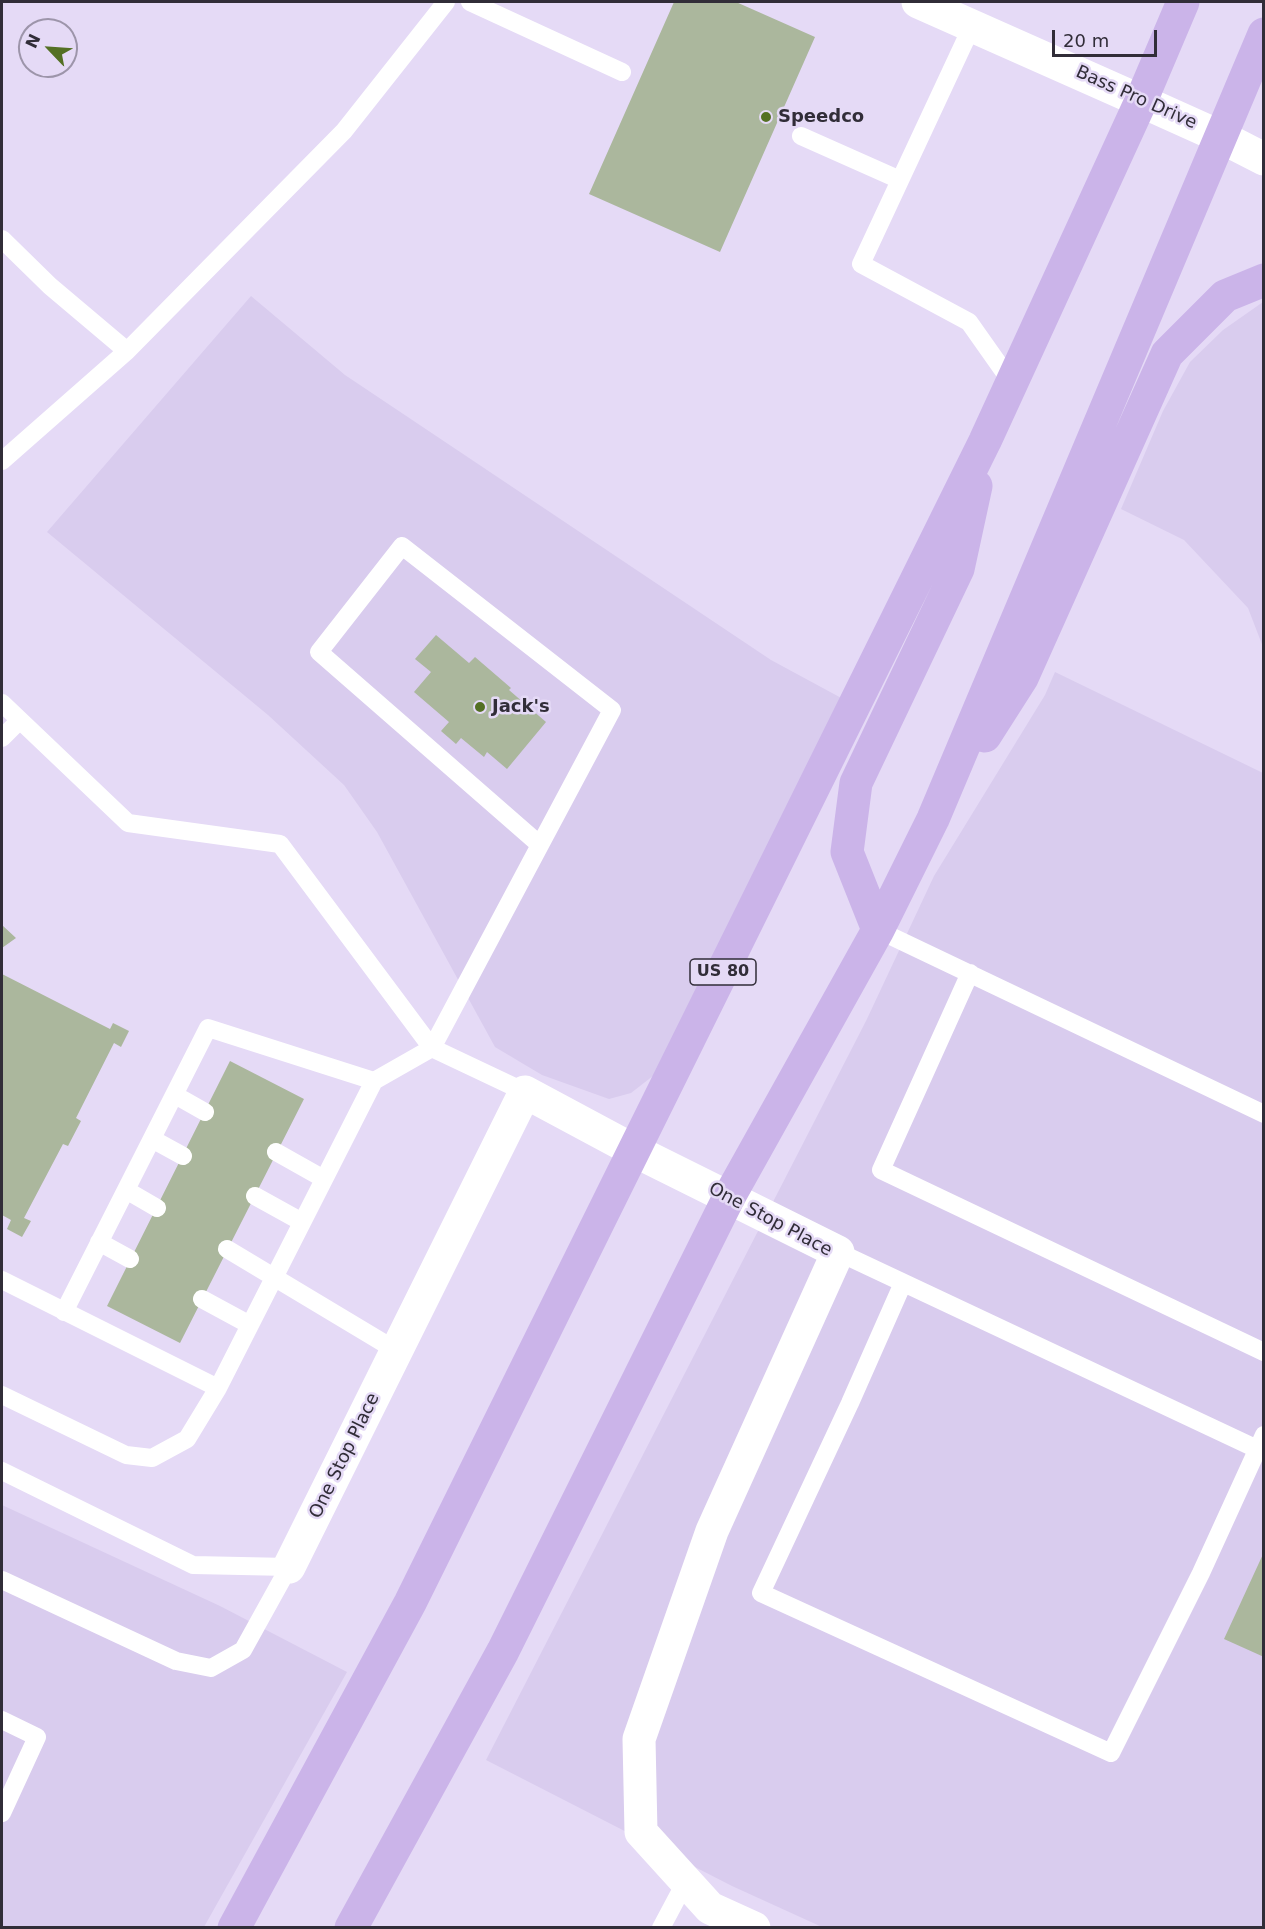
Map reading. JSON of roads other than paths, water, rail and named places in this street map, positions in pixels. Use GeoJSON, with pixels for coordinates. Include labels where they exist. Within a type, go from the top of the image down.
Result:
{"type":"FeatureCollection","features":[{"type":"Feature","properties":{"kind":"main road","name":"US 80"},"geometry":{"type":"LineString","coordinates":[[234,1928],[410,1603],[985,441],[1141,101],[1183,2]]}},
{"type":"Feature","properties":{"kind":"main road"},"geometry":{"type":"LineString","coordinates":[[351,1928],[503,1651],[729,1197],[878,930],[933,819],[1263,34]]}},
{"type":"Feature","properties":{"kind":"main road"},"geometry":{"type":"LineString","coordinates":[[933,819],[1022,678],[1167,354],[1225,296],[1263,280]]}},
{"type":"Feature","properties":{"kind":"main road"},"geometry":{"type":"LineString","coordinates":[[878,930],[847,852],[856,783],[958,569],[985,441]]}},
{"type":"Feature","properties":{"kind":"street","name":"Bass Pro Drive"},"geometry":{"type":"LineString","coordinates":[[918,2],[1221,137],[1263,159]]}},
{"type":"Feature","properties":{"kind":"street","name":"Bass Pro Drive"},"geometry":{"type":"LineString","coordinates":[[1221,137],[1263,152]]}},
{"type":"Feature","properties":{"kind":"street","name":"One Stop Place"},"geometry":{"type":"LineString","coordinates":[[290,1567],[525,1092],[635,1151],[838,1252],[712,1531],[639,1739],[641,1832],[711,1908],[754,1928]]}},
{"type":"Feature","properties":{"kind":"lane"},"geometry":{"type":"LineString","coordinates":[[2,461],[127,351],[344,131],[446,2]]}},
{"type":"Feature","properties":{"kind":"lane"},"geometry":{"type":"LineString","coordinates":[[470,2],[622,72]]}},
{"type":"Feature","properties":{"kind":"lane"},"geometry":{"type":"LineString","coordinates":[[972,26],[861,264],[969,322],[1012,383]]}},
{"type":"Feature","properties":{"kind":"lane"},"geometry":{"type":"LineString","coordinates":[[801,136],[900,180]]}},
{"type":"Feature","properties":{"kind":"lane"},"geometry":{"type":"LineString","coordinates":[[2,239],[50,286],[127,351]]}},
{"type":"Feature","properties":{"kind":"lane"},"geometry":{"type":"LineString","coordinates":[[2,1395],[126,1455],[152,1458],[187,1439],[218,1388],[374,1081],[432,1048],[612,710],[402,546],[319,652],[540,845]]}},
{"type":"Feature","properties":{"kind":"lane"},"geometry":{"type":"LineString","coordinates":[[2,703],[128,823],[279,844],[432,1048],[525,1092]]}},
{"type":"Feature","properties":{"kind":"lane"},"geometry":{"type":"LineString","coordinates":[[2,738],[20,720]]}},
{"type":"Feature","properties":{"kind":"lane"},"geometry":{"type":"LineString","coordinates":[[878,930],[1263,1114]]}},
{"type":"Feature","properties":{"kind":"lane"},"geometry":{"type":"LineString","coordinates":[[969,973],[881,1170],[1263,1352]]}},
{"type":"Feature","properties":{"kind":"lane"},"geometry":{"type":"LineString","coordinates":[[64,1312],[208,1029],[374,1081]]}},
{"type":"Feature","properties":{"kind":"lane"},"geometry":{"type":"LineString","coordinates":[[175,1095],[204,1112]]}},
{"type":"Feature","properties":{"kind":"lane"},"geometry":{"type":"LineString","coordinates":[[152,1139],[183,1156]]}},
{"type":"Feature","properties":{"kind":"lane"},"geometry":{"type":"LineString","coordinates":[[276,1152],[324,1179]]}},
{"type":"Feature","properties":{"kind":"lane"},"geometry":{"type":"LineString","coordinates":[[126,1190],[157,1208]]}},
{"type":"Feature","properties":{"kind":"lane"},"geometry":{"type":"LineString","coordinates":[[255,1196],[303,1222]]}},
{"type":"Feature","properties":{"kind":"lane"},"geometry":{"type":"LineString","coordinates":[[99,1242],[130,1259]]}},
{"type":"Feature","properties":{"kind":"lane"},"geometry":{"type":"LineString","coordinates":[[227,1248],[397,1351]]}},
{"type":"Feature","properties":{"kind":"lane"},"geometry":{"type":"LineString","coordinates":[[838,1252],[1260,1442],[1201,1573],[1111,1753],[761,1593],[845,1414],[903,1283]]}},
{"type":"Feature","properties":{"kind":"lane"},"geometry":{"type":"LineString","coordinates":[[2,1280],[218,1388]]}},
{"type":"Feature","properties":{"kind":"lane"},"geometry":{"type":"LineString","coordinates":[[202,1299],[250,1325]]}},
{"type":"Feature","properties":{"kind":"lane"},"geometry":{"type":"LineString","coordinates":[[2,1471],[193,1565],[290,1567],[243,1650],[211,1668],[176,1661],[2,1580]]}},
{"type":"Feature","properties":{"kind":"lane"},"geometry":{"type":"LineString","coordinates":[[2,1720],[37,1737],[10,1774],[2,1812]]}},
{"type":"Feature","properties":{"kind":"lane"},"geometry":{"type":"LineString","coordinates":[[661,1928],[687,1881]]}},
{"type":"Feature","properties":{"kind":"place","name":"Speedco"},"geometry":{"type":"Point","coordinates":[766,117]}},
{"type":"Feature","properties":{"kind":"place","name":"Jack's"},"geometry":{"type":"Point","coordinates":[480,707]}}]}
